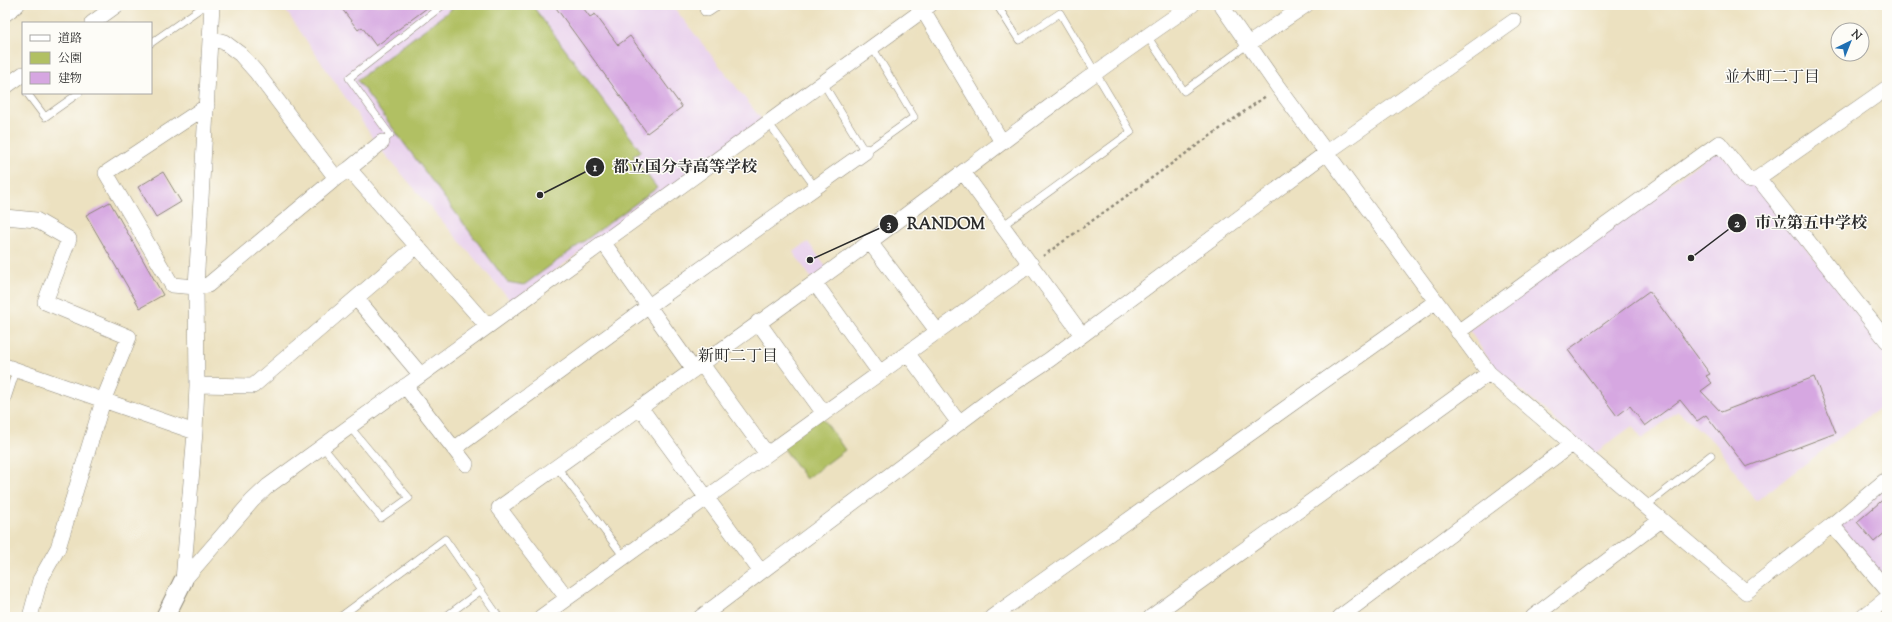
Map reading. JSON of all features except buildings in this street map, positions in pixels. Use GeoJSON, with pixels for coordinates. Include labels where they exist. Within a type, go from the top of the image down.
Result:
{"type":"FeatureCollection","features":[{"type":"Feature","properties":{"kind":"street"},"geometry":{"type":"LineString","coordinates":[[5,14],[17,5]]}},
{"type":"Feature","properties":{"kind":"street"},"geometry":{"type":"LineString","coordinates":[[93,22],[117,5]]}},
{"type":"Feature","properties":{"kind":"street"},"geometry":{"type":"LineString","coordinates":[[567,598],[499,508],[815,282],[1002,142],[1192,5]]}},
{"type":"Feature","properties":{"kind":"street"},"geometry":{"type":"LineString","coordinates":[[1221,5],[1247,45],[1326,154],[1489,373],[1746,592],[1832,525],[1887,479]]}},
{"type":"Feature","properties":{"kind":"street"},"geometry":{"type":"LineString","coordinates":[[1247,45],[1306,5]]}},
{"type":"Feature","properties":{"kind":"street"},"geometry":{"type":"LineString","coordinates":[[183,581],[195,432],[197,384],[196,287],[212,6]]}},
{"type":"Feature","properties":{"kind":"street"},"geometry":{"type":"LineString","coordinates":[[165,617],[183,581],[252,501],[268,486],[420,374],[927,8],[1002,142]]}},
{"type":"Feature","properties":{"kind":"street"},"geometry":{"type":"LineString","coordinates":[[701,617],[959,423],[1082,335],[1326,154],[1514,21]]}},
{"type":"Feature","properties":{"kind":"street"},"geometry":{"type":"LineString","coordinates":[[210,38],[224,42],[240,54],[256,72],[336,178]]}},
{"type":"Feature","properties":{"kind":"street"},"geometry":{"type":"LineString","coordinates":[[1458,332],[1719,143],[1748,180],[1758,178],[1887,88]]}},
{"type":"Feature","properties":{"kind":"street"},"geometry":{"type":"LineString","coordinates":[[207,106],[106,173],[172,284],[196,287],[208,285],[336,178],[382,142]]}},
{"type":"Feature","properties":{"kind":"street"},"geometry":{"type":"LineString","coordinates":[[454,449],[649,306],[865,152]]}},
{"type":"Feature","properties":{"kind":"street"},"geometry":{"type":"LineString","coordinates":[[349,169],[487,326]]}},
{"type":"Feature","properties":{"kind":"street"},"geometry":{"type":"LineString","coordinates":[[963,172],[1082,335]]}},
{"type":"Feature","properties":{"kind":"street"},"geometry":{"type":"LineString","coordinates":[[1758,178],[1887,341]]}},
{"type":"Feature","properties":{"kind":"street"},"geometry":{"type":"LineString","coordinates":[[6,219],[36,220],[69,239],[45,302],[129,337],[103,401],[58,548],[40,580],[30,617]]}},
{"type":"Feature","properties":{"kind":"street"},"geometry":{"type":"LineString","coordinates":[[603,242],[649,306],[766,454]]}},
{"type":"Feature","properties":{"kind":"street"},"geometry":{"type":"LineString","coordinates":[[869,242],[938,332]]}},
{"type":"Feature","properties":{"kind":"street"},"geometry":{"type":"LineString","coordinates":[[197,384],[253,386],[417,246]]}},
{"type":"Feature","properties":{"kind":"street"},"geometry":{"type":"LineString","coordinates":[[541,617],[823,412],[908,354],[1031,264]]}},
{"type":"Feature","properties":{"kind":"street"},"geometry":{"type":"LineString","coordinates":[[815,282],[880,373]]}},
{"type":"Feature","properties":{"kind":"street"},"geometry":{"type":"LineString","coordinates":[[356,298],[420,374]]}},
{"type":"Feature","properties":{"kind":"street"},"geometry":{"type":"LineString","coordinates":[[992,617],[1435,302]]}},
{"type":"Feature","properties":{"kind":"street"},"geometry":{"type":"LineString","coordinates":[[758,322],[823,412]]}},
{"type":"Feature","properties":{"kind":"street"},"geometry":{"type":"LineString","coordinates":[[908,354],[959,423]]}},
{"type":"Feature","properties":{"kind":"street"},"geometry":{"type":"LineString","coordinates":[[11,369],[195,432]]}},
{"type":"Feature","properties":{"kind":"street"},"geometry":{"type":"LineString","coordinates":[[1151,617],[1489,373]]}},
{"type":"Feature","properties":{"kind":"street"},"geometry":{"type":"LineString","coordinates":[[404,386],[466,464]]}},
{"type":"Feature","properties":{"kind":"street"},"geometry":{"type":"LineString","coordinates":[[640,407],[761,572]]}},
{"type":"Feature","properties":{"kind":"street"},"geometry":{"type":"LineString","coordinates":[[1340,617],[1572,444]]}},
{"type":"Feature","properties":{"kind":"street"},"geometry":{"type":"LineString","coordinates":[[1533,617],[1549,612],[1661,520]]}},
{"type":"Feature","properties":{"kind":"street"},"geometry":{"type":"LineString","coordinates":[[1832,525],[1887,590]]}},
{"type":"Feature","properties":{"kind":"street"},"geometry":{"type":"LineString","coordinates":[[1863,617],[1887,598]]}},
{"type":"Feature","properties":{"kind":"lane"},"geometry":{"type":"LineString","coordinates":[[382,142],[390,134],[349,78],[443,5]]}},
{"type":"Feature","properties":{"kind":"lane"},"geometry":{"type":"LineString","coordinates":[[997,5],[1019,40],[1060,13],[1131,132],[1002,226]]}},
{"type":"Feature","properties":{"kind":"lane"},"geometry":{"type":"LineString","coordinates":[[152,42],[201,8],[212,6]]}},
{"type":"Feature","properties":{"kind":"lane"},"geometry":{"type":"LineString","coordinates":[[1147,36],[1184,91],[1247,45]]}},
{"type":"Feature","properties":{"kind":"lane"},"geometry":{"type":"LineString","coordinates":[[823,83],[865,152],[914,117],[872,47]]}},
{"type":"Feature","properties":{"kind":"lane"},"geometry":{"type":"LineString","coordinates":[[28,94],[44,117],[78,94]]}},
{"type":"Feature","properties":{"kind":"lane"},"geometry":{"type":"LineString","coordinates":[[768,122],[815,187]]}},
{"type":"Feature","properties":{"kind":"lane"},"geometry":{"type":"LineString","coordinates":[[5,405],[11,369]]}},
{"type":"Feature","properties":{"kind":"lane"},"geometry":{"type":"LineString","coordinates":[[322,446],[381,518],[409,498],[349,426]]}},
{"type":"Feature","properties":{"kind":"lane"},"geometry":{"type":"LineString","coordinates":[[1646,506],[1711,455]]}},
{"type":"Feature","properties":{"kind":"lane"},"geometry":{"type":"LineString","coordinates":[[557,467],[624,557]]}},
{"type":"Feature","properties":{"kind":"lane"},"geometry":{"type":"LineString","coordinates":[[340,617],[445,539],[499,617]]}},
{"type":"Feature","properties":{"kind":"lane"},"geometry":{"type":"LineString","coordinates":[[445,617],[480,591]]}},
{"type":"Feature","properties":{"kind":"path"},"geometry":{"type":"LineString","coordinates":[[1031,264],[1278,87]]}},
{"type":"Feature","properties":{"kind":"shaded area"},"geometry":{"type":"Polygon","coordinates":[[[282,5],[672,5],[762,120],[512,302],[382,151],[282,5]]]}},
{"type":"Feature","properties":{"kind":"shaded area"},"geometry":{"type":"Polygon","coordinates":[[[1717,150],[1757,185],[1887,351],[1887,402],[1756,501],[1717,445],[1678,411],[1642,439],[1632,426],[1594,454],[1494,367],[1469,330],[1717,150]]]}},
{"type":"Feature","properties":{"kind":"shaded area"},"geometry":{"type":"Polygon","coordinates":[[[808,242],[827,268],[812,279],[793,252],[808,242]]]}},
{"type":"Feature","properties":{"kind":"shaded area"},"geometry":{"type":"Polygon","coordinates":[[[1887,484],[1887,581],[1838,525],[1887,484]]]}},
{"type":"Feature","properties":{"kind":"green space"},"geometry":{"type":"Polygon","coordinates":[[[457,5],[532,5],[641,151],[633,156],[657,188],[524,285],[507,282],[357,80],[457,5]]]}},
{"type":"Feature","properties":{"kind":"green space"},"geometry":{"type":"Polygon","coordinates":[[[822,417],[845,450],[806,479],[782,446],[822,417]]]}},
{"type":"Feature","properties":{"kind":"place","name":"都立国分寺高等学校"},"geometry":{"type":"Point","coordinates":[540,195]}},
{"type":"Feature","properties":{"kind":"place","name":"市立第五中学校"},"geometry":{"type":"Point","coordinates":[1691,258]}},
{"type":"Feature","properties":{"kind":"place","name":"RANDOM"},"geometry":{"type":"Point","coordinates":[810,260]}},
{"type":"Feature","properties":{"kind":"district","name":"並木町二丁目"},"geometry":{"type":"Point","coordinates":[1772,78]}},
{"type":"Feature","properties":{"kind":"district","name":"新町二丁目"},"geometry":{"type":"Point","coordinates":[738,357]}}]}
